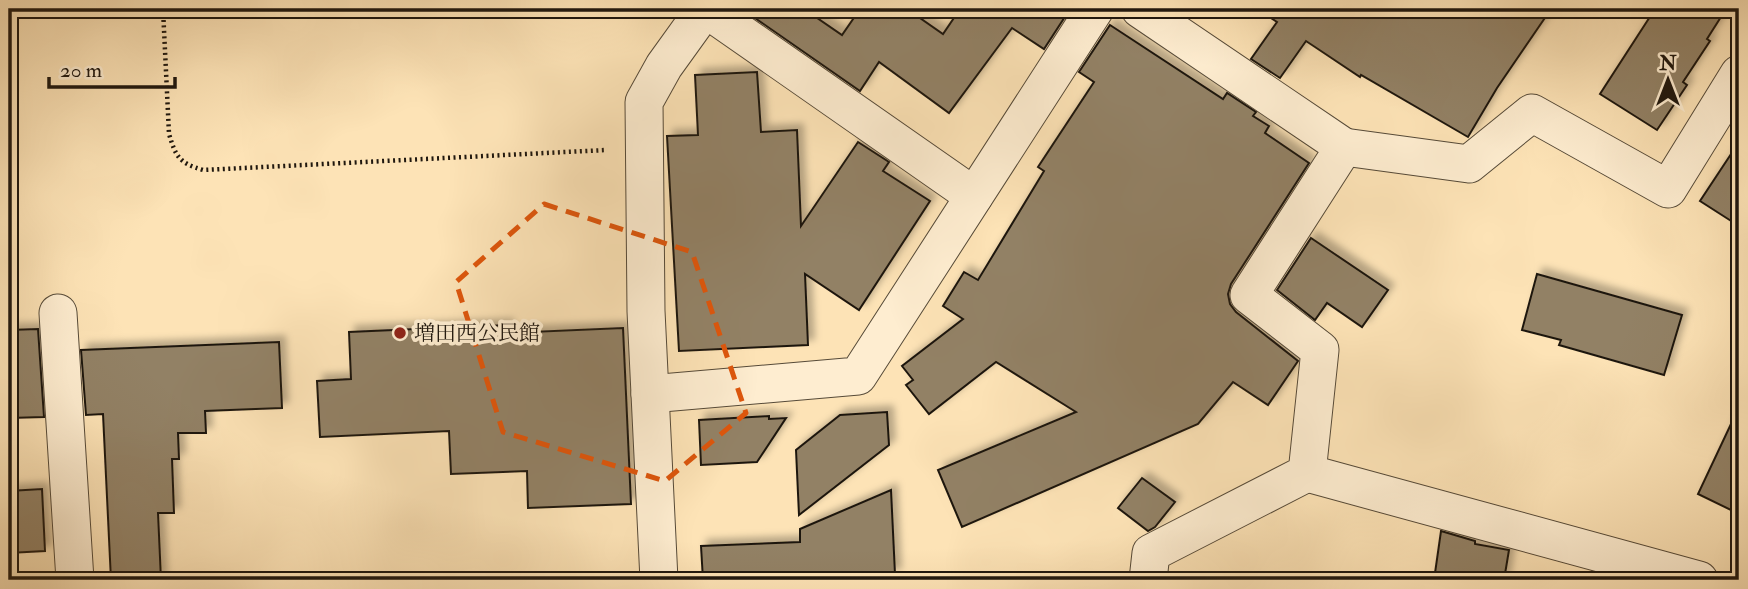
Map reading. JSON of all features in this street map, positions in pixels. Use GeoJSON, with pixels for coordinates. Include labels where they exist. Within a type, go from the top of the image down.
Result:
{"type":"FeatureCollection","features":[{"type":"Feature","properties":{"kind":"street"},"geometry":{"type":"LineString","coordinates":[[659,580],[650,394],[644,102],[664,66],[705,9],[974,196]]}},
{"type":"Feature","properties":{"kind":"street"},"geometry":{"type":"LineString","coordinates":[[650,394],[858,376],[1096,9]]}},
{"type":"Feature","properties":{"kind":"street"},"geometry":{"type":"LineString","coordinates":[[1140,9],[1344,146],[1469,164],[1532,114],[1668,189],[1739,74]]}},
{"type":"Feature","properties":{"kind":"street"},"geometry":{"type":"LineString","coordinates":[[1307,473],[1320,350],[1250,295],[1344,146]]}},
{"type":"Feature","properties":{"kind":"street"},"geometry":{"type":"LineString","coordinates":[[58,313],[75,580]]}},
{"type":"Feature","properties":{"kind":"street"},"geometry":{"type":"LineString","coordinates":[[1148,580],[1151,553],[1307,473],[1699,580]]}},
{"type":"Feature","properties":{"kind":"path"},"geometry":{"type":"LineString","coordinates":[[163,9],[169,134],[175,153],[186,166],[203,170],[643,149]]}},
{"type":"Feature","properties":{"kind":"highlighted area"},"geometry":{"type":"Polygon","coordinates":[[[544,204],[692,252],[746,413],[665,481],[503,432],[456,282],[544,204]]]}},
{"type":"Feature","properties":{"kind":"building"},"geometry":{"type":"Polygon","coordinates":[[[742,9],[804,9],[842,35],[860,9],[907,9],[943,34],[960,9],[1070,9],[1044,49],[1012,28],[949,113],[879,62],[860,91],[742,9]]]}},
{"type":"Feature","properties":{"kind":"building"},"geometry":{"type":"Polygon","coordinates":[[[1257,9],[1551,9],[1497,88],[1468,137],[1361,75],[1360,77],[1306,41],[1280,78],[1251,59],[1277,22],[1257,9]]]}},
{"type":"Feature","properties":{"kind":"building"},"geometry":{"type":"Polygon","coordinates":[[[1655,9],[1726,9],[1707,39],[1710,41],[1683,82],[1687,85],[1657,130],[1600,94],[1655,9]]]}},
{"type":"Feature","properties":{"kind":"building"},"geometry":{"type":"Polygon","coordinates":[[[1110,25],[1223,99],[1227,93],[1256,112],[1253,116],[1269,126],[1265,133],[1309,163],[1231,284],[1228,294],[1230,304],[1236,312],[1298,361],[1268,405],[1233,382],[1198,424],[962,527],[938,470],[1076,412],[996,362],[929,414],[906,385],[913,380],[902,366],[963,319],[943,306],[964,272],[978,280],[1044,171],[1038,167],[1094,82],[1079,72],[1110,25]]]}},
{"type":"Feature","properties":{"kind":"building"},"geometry":{"type":"Polygon","coordinates":[[[757,72],[761,132],[797,130],[801,226],[858,142],[889,162],[883,171],[930,201],[859,310],[805,274],[808,345],[679,351],[667,136],[698,135],[695,75],[757,72]]]}},
{"type":"Feature","properties":{"kind":"building"},"geometry":{"type":"Polygon","coordinates":[[[1739,142],[1739,226],[1700,201],[1739,142]]]}},
{"type":"Feature","properties":{"kind":"building"},"geometry":{"type":"Polygon","coordinates":[[[1311,238],[1388,290],[1362,327],[1327,303],[1315,320],[1277,290],[1311,238]]]}},
{"type":"Feature","properties":{"kind":"building"},"geometry":{"type":"Polygon","coordinates":[[[1537,274],[1682,315],[1664,375],[1559,345],[1561,340],[1522,330],[1537,274]]]}},
{"type":"Feature","properties":{"kind":"building"},"geometry":{"type":"Polygon","coordinates":[[[507,325],[508,333],[623,328],[631,504],[528,508],[527,471],[451,474],[449,431],[320,437],[317,381],[351,379],[349,332],[507,325]]]}},
{"type":"Feature","properties":{"kind":"building"},"geometry":{"type":"Polygon","coordinates":[[[38,329],[44,417],[9,418],[9,330],[38,329]]]}},
{"type":"Feature","properties":{"kind":"building"},"geometry":{"type":"Polygon","coordinates":[[[279,342],[282,408],[205,411],[206,433],[178,433],[179,459],[172,459],[174,513],[158,513],[161,580],[111,580],[103,414],[86,415],[81,350],[279,342]]]}},
{"type":"Feature","properties":{"kind":"building"},"geometry":{"type":"Polygon","coordinates":[[[1739,407],[1739,514],[1698,494],[1739,407]]]}},
{"type":"Feature","properties":{"kind":"building"},"geometry":{"type":"Polygon","coordinates":[[[887,412],[889,445],[799,515],[796,450],[840,415],[887,412]]]}},
{"type":"Feature","properties":{"kind":"building"},"geometry":{"type":"Polygon","coordinates":[[[769,416],[769,419],[786,418],[757,462],[701,465],[699,420],[769,416]]]}},
{"type":"Feature","properties":{"kind":"building"},"geometry":{"type":"Polygon","coordinates":[[[1142,478],[1175,502],[1155,527],[1148,531],[1118,508],[1142,478]]]}},
{"type":"Feature","properties":{"kind":"building"},"geometry":{"type":"Polygon","coordinates":[[[42,489],[45,551],[9,553],[9,491],[42,489]]]}},
{"type":"Feature","properties":{"kind":"building"},"geometry":{"type":"Polygon","coordinates":[[[891,490],[895,574],[773,580],[703,580],[701,546],[800,542],[800,529],[891,490]]]}},
{"type":"Feature","properties":{"kind":"building"},"geometry":{"type":"Polygon","coordinates":[[[1441,531],[1475,541],[1475,544],[1509,550],[1504,580],[1434,580],[1441,531]]]}},
{"type":"Feature","properties":{"kind":"place","name":"増田西公民館"},"geometry":{"type":"Point","coordinates":[400,333]}}]}
